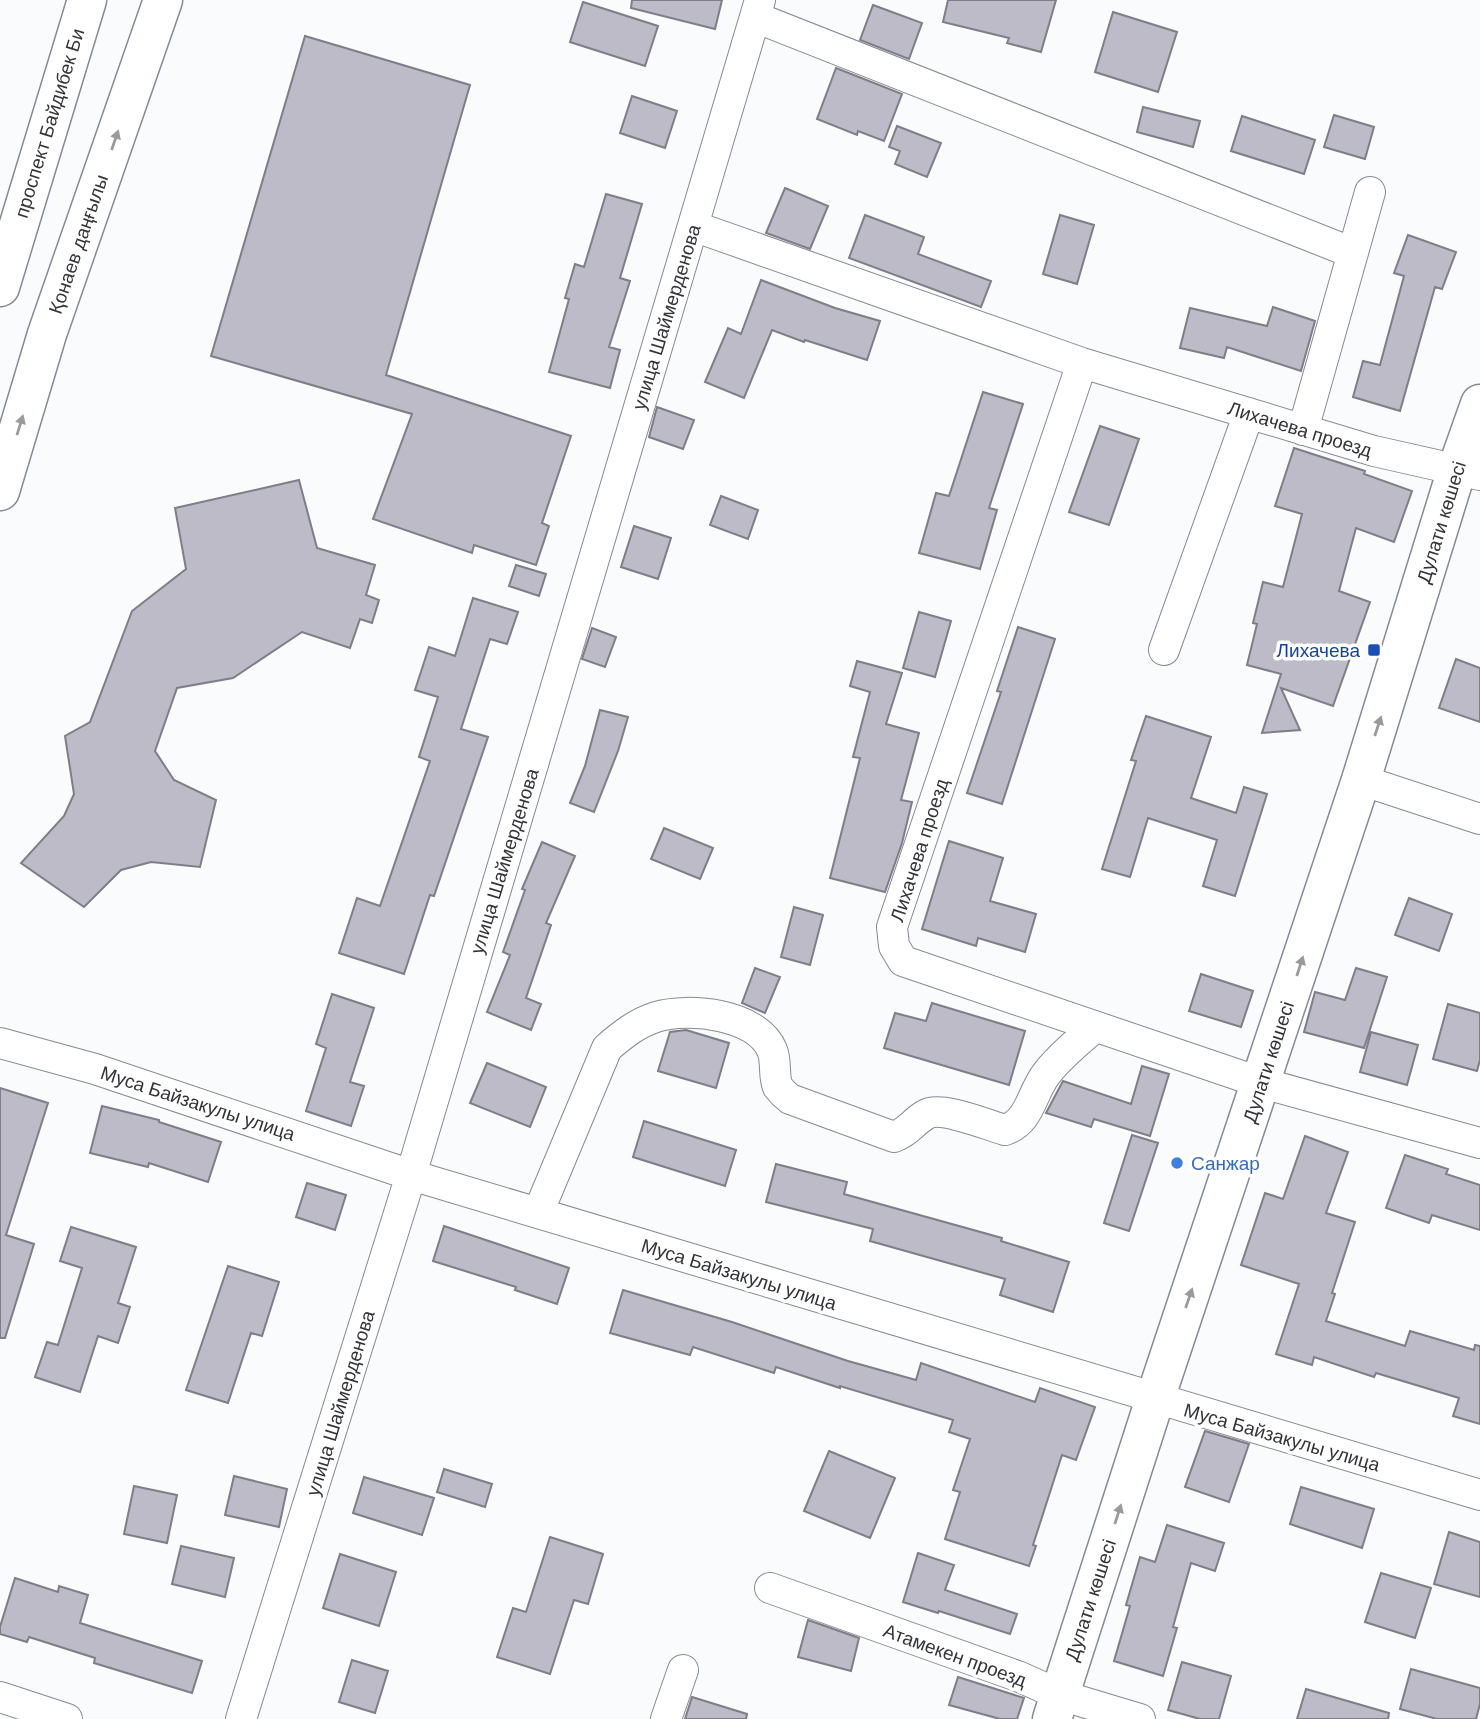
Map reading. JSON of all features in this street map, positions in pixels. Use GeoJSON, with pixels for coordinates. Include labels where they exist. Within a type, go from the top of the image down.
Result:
{"type":"FeatureCollection","features":[{"type":"Feature","properties":{"kind":"main road","name":"проспект Байдибек Би"},"geometry":{"type":"LineString","coordinates":[[0,287],[86,0]]}},
{"type":"Feature","properties":{"kind":"main road","name":"Қонаев даңғылы"},"geometry":{"type":"LineString","coordinates":[[0,491],[47,334],[163,0]]}},
{"type":"Feature","properties":{"kind":"main road","name":"Дулати көшесі"},"geometry":{"type":"LineString","coordinates":[[1056,1707],[1155,1399],[1361,780],[1469,472],[1480,404]]}},
{"type":"Feature","properties":{"kind":"street","name":"улица Шаймерденова"},"geometry":{"type":"LineString","coordinates":[[241,1719],[411,1175],[758,9]]}},
{"type":"Feature","properties":{"kind":"street"},"geometry":{"type":"LineString","coordinates":[[758,9],[1353,253]]}},
{"type":"Feature","properties":{"kind":"street"},"geometry":{"type":"LineString","coordinates":[[1303,430],[1370,192]]}},
{"type":"Feature","properties":{"kind":"street","name":"Лихачева проезд"},"geometry":{"type":"LineString","coordinates":[[693,226],[1082,363],[1374,451],[1469,472]]}},
{"type":"Feature","properties":{"kind":"street","name":"Лихачева проезд"},"geometry":{"type":"LineString","coordinates":[[1082,363],[892,928],[894,946],[903,961],[1095,1027],[1262,1083],[1480,1143]]}},
{"type":"Feature","properties":{"kind":"street"},"geometry":{"type":"LineString","coordinates":[[1164,650],[1249,413]]}},
{"type":"Feature","properties":{"kind":"street"},"geometry":{"type":"LineString","coordinates":[[1361,780],[1480,819]]}},
{"type":"Feature","properties":{"kind":"street"},"geometry":{"type":"LineString","coordinates":[[538,1213],[607,1048],[627,1031],[657,1017],[684,1013],[715,1014],[740,1023],[760,1035],[772,1050],[778,1087],[790,1099],[894,1137],[907,1132],[926,1114],[938,1111],[1005,1130],[1015,1127],[1023,1119],[1044,1076],[1065,1052],[1095,1027]]}},
{"type":"Feature","properties":{"kind":"street","name":"Муса Байзакулы улица"},"geometry":{"type":"LineString","coordinates":[[0,1043],[95,1069],[411,1175],[1480,1495]]}},
{"type":"Feature","properties":{"kind":"street","name":"Атамекен проезд"},"geometry":{"type":"LineString","coordinates":[[770,1588],[1020,1677],[1056,1707],[1140,1719]]}},
{"type":"Feature","properties":{"kind":"street"},"geometry":{"type":"LineString","coordinates":[[666,1719],[683,1670]]}},
{"type":"Feature","properties":{"kind":"street"},"geometry":{"type":"LineString","coordinates":[[0,1697],[67,1719]]}},
{"type":"Feature","properties":{"kind":"building"},"geometry":{"type":"Polygon","coordinates":[[[632,0],[722,0],[715,29],[631,8],[632,0]]]}},
{"type":"Feature","properties":{"kind":"building"},"geometry":{"type":"Polygon","coordinates":[[[948,0],[1056,0],[1041,52],[1007,43],[1009,38],[943,22],[948,0]]]}},
{"type":"Feature","properties":{"kind":"building"},"geometry":{"type":"Polygon","coordinates":[[[583,2],[658,26],[645,66],[570,42],[583,2]]]}},
{"type":"Feature","properties":{"kind":"building"},"geometry":{"type":"Polygon","coordinates":[[[873,5],[922,23],[909,59],[860,40],[873,5]]]}},
{"type":"Feature","properties":{"kind":"building"},"geometry":{"type":"Polygon","coordinates":[[[1113,12],[1177,32],[1158,92],[1095,72],[1113,12]]]}},
{"type":"Feature","properties":{"kind":"building"},"geometry":{"type":"Polygon","coordinates":[[[305,36],[470,85],[386,375],[571,436],[542,523],[549,526],[536,565],[474,545],[472,553],[373,519],[412,414],[211,356],[305,36]]]}},
{"type":"Feature","properties":{"kind":"building"},"geometry":{"type":"Polygon","coordinates":[[[836,68],[902,94],[884,141],[858,131],[857,135],[817,119],[836,68]]]}},
{"type":"Feature","properties":{"kind":"building"},"geometry":{"type":"Polygon","coordinates":[[[632,96],[677,111],[665,148],[620,133],[632,96]]]}},
{"type":"Feature","properties":{"kind":"building"},"geometry":{"type":"Polygon","coordinates":[[[1143,107],[1200,121],[1193,147],[1137,132],[1143,107]]]}},
{"type":"Feature","properties":{"kind":"building"},"geometry":{"type":"Polygon","coordinates":[[[1334,115],[1374,127],[1365,159],[1324,147],[1334,115]]]}},
{"type":"Feature","properties":{"kind":"building"},"geometry":{"type":"Polygon","coordinates":[[[1242,116],[1315,140],[1304,174],[1231,151],[1242,116]]]}},
{"type":"Feature","properties":{"kind":"building"},"geometry":{"type":"Polygon","coordinates":[[[897,126],[941,143],[927,177],[895,164],[900,151],[889,147],[897,126]]]}},
{"type":"Feature","properties":{"kind":"building"},"geometry":{"type":"Polygon","coordinates":[[[785,188],[828,206],[810,249],[766,233],[785,188]]]}},
{"type":"Feature","properties":{"kind":"building"},"geometry":{"type":"Polygon","coordinates":[[[606,194],[642,204],[620,278],[630,281],[609,347],[620,350],[610,388],[549,372],[569,299],[565,298],[575,264],[584,267],[606,194]]]}},
{"type":"Feature","properties":{"kind":"building"},"geometry":{"type":"Polygon","coordinates":[[[865,215],[924,237],[918,254],[991,281],[981,307],[849,258],[865,215]]]}},
{"type":"Feature","properties":{"kind":"building"},"geometry":{"type":"Polygon","coordinates":[[[1060,215],[1094,225],[1077,284],[1043,274],[1060,215]]]}},
{"type":"Feature","properties":{"kind":"building"},"geometry":{"type":"Polygon","coordinates":[[[1408,235],[1456,252],[1442,289],[1435,287],[1400,411],[1353,397],[1363,361],[1380,365],[1404,276],[1394,273],[1408,235]]]}},
{"type":"Feature","properties":{"kind":"building"},"geometry":{"type":"Polygon","coordinates":[[[761,280],[835,308],[880,321],[867,360],[772,330],[744,398],[705,382],[728,328],[741,334],[761,280]]]}},
{"type":"Feature","properties":{"kind":"building"},"geometry":{"type":"Polygon","coordinates":[[[1273,307],[1315,321],[1301,371],[1227,347],[1224,358],[1180,348],[1190,308],[1267,326],[1273,307]]]}},
{"type":"Feature","properties":{"kind":"building"},"geometry":{"type":"Polygon","coordinates":[[[983,392],[1023,404],[989,508],[997,510],[980,569],[919,553],[936,493],[949,496],[983,392]]]}},
{"type":"Feature","properties":{"kind":"building"},"geometry":{"type":"Polygon","coordinates":[[[657,407],[694,420],[683,449],[649,437],[657,407]]]}},
{"type":"Feature","properties":{"kind":"building"},"geometry":{"type":"Polygon","coordinates":[[[1100,426],[1139,439],[1109,525],[1069,512],[1100,426]]]}},
{"type":"Feature","properties":{"kind":"building"},"geometry":{"type":"Polygon","coordinates":[[[1294,448],[1365,471],[1364,474],[1412,491],[1394,542],[1356,528],[1339,591],[1370,602],[1333,706],[1281,688],[1300,730],[1262,733],[1281,674],[1247,665],[1263,582],[1283,587],[1302,514],[1275,506],[1294,448]]]}},
{"type":"Feature","properties":{"kind":"building"},"geometry":{"type":"Polygon","coordinates":[[[299,480],[317,548],[375,565],[366,595],[379,600],[372,623],[360,619],[350,648],[302,632],[233,678],[177,688],[155,751],[174,780],[216,800],[200,867],[151,862],[121,870],[84,907],[21,863],[64,816],[74,794],[65,736],[90,722],[132,611],[186,569],[175,508],[299,480]]]}},
{"type":"Feature","properties":{"kind":"building"},"geometry":{"type":"Polygon","coordinates":[[[721,496],[758,510],[748,539],[710,525],[721,496]]]}},
{"type":"Feature","properties":{"kind":"building"},"geometry":{"type":"Polygon","coordinates":[[[634,526],[671,538],[658,579],[621,567],[634,526]]]}},
{"type":"Feature","properties":{"kind":"building"},"geometry":{"type":"Polygon","coordinates":[[[516,565],[546,574],[539,596],[509,586],[516,565]]]}},
{"type":"Feature","properties":{"kind":"building"},"geometry":{"type":"Polygon","coordinates":[[[473,598],[518,612],[507,644],[490,639],[461,729],[488,737],[434,896],[430,895],[404,974],[339,953],[357,898],[380,906],[430,761],[419,757],[438,697],[415,690],[429,647],[455,656],[473,598]]]}},
{"type":"Feature","properties":{"kind":"building"},"geometry":{"type":"Polygon","coordinates":[[[919,612],[951,621],[935,677],[903,668],[919,612]]]}},
{"type":"Feature","properties":{"kind":"building"},"geometry":{"type":"Polygon","coordinates":[[[1018,627],[1055,639],[1002,804],[967,793],[1001,692],[997,691],[1018,627]]]}},
{"type":"Feature","properties":{"kind":"building"},"geometry":{"type":"Polygon","coordinates":[[[592,628],[616,637],[605,667],[582,659],[592,628]]]}},
{"type":"Feature","properties":{"kind":"building"},"geometry":{"type":"Polygon","coordinates":[[[1456,659],[1480,668],[1480,722],[1439,708],[1456,659]]]}},
{"type":"Feature","properties":{"kind":"building"},"geometry":{"type":"Polygon","coordinates":[[[857,661],[902,673],[886,724],[919,733],[901,800],[912,802],[902,843],[885,892],[830,878],[860,758],[853,757],[870,692],[850,686],[857,661]]]}},
{"type":"Feature","properties":{"kind":"building"},"geometry":{"type":"Polygon","coordinates":[[[600,710],[628,717],[594,812],[570,803],[585,766],[600,710]]]}},
{"type":"Feature","properties":{"kind":"building"},"geometry":{"type":"Polygon","coordinates":[[[1146,716],[1211,737],[1191,798],[1236,813],[1244,787],[1267,794],[1235,896],[1203,886],[1217,840],[1148,818],[1130,877],[1102,869],[1136,761],[1131,760],[1146,716]]]}},
{"type":"Feature","properties":{"kind":"building"},"geometry":{"type":"Polygon","coordinates":[[[664,828],[713,848],[700,879],[651,859],[664,828]]]}},
{"type":"Feature","properties":{"kind":"building"},"geometry":{"type":"Polygon","coordinates":[[[949,841],[1003,858],[990,901],[1036,914],[1025,952],[978,938],[976,946],[922,929],[949,841]]]}},
{"type":"Feature","properties":{"kind":"building"},"geometry":{"type":"Polygon","coordinates":[[[542,842],[575,856],[546,923],[551,925],[526,998],[541,1004],[531,1030],[487,1012],[510,955],[503,952],[525,890],[522,889],[542,842]]]}},
{"type":"Feature","properties":{"kind":"building"},"geometry":{"type":"Polygon","coordinates":[[[1409,898],[1452,914],[1439,951],[1395,935],[1409,898]]]}},
{"type":"Feature","properties":{"kind":"building"},"geometry":{"type":"Polygon","coordinates":[[[794,907],[823,915],[810,965],[781,957],[794,907]]]}},
{"type":"Feature","properties":{"kind":"building"},"geometry":{"type":"Polygon","coordinates":[[[755,968],[780,977],[765,1013],[742,1003],[755,968]]]}},
{"type":"Feature","properties":{"kind":"building"},"geometry":{"type":"Polygon","coordinates":[[[1356,968],[1387,977],[1364,1048],[1304,1032],[1315,992],[1345,1000],[1356,968]]]}},
{"type":"Feature","properties":{"kind":"building"},"geometry":{"type":"Polygon","coordinates":[[[1201,974],[1253,991],[1241,1027],[1189,1011],[1201,974]]]}},
{"type":"Feature","properties":{"kind":"building"},"geometry":{"type":"Polygon","coordinates":[[[332,994],[374,1008],[350,1082],[364,1086],[351,1126],[306,1111],[326,1048],[316,1044],[332,994]]]}},
{"type":"Feature","properties":{"kind":"building"},"geometry":{"type":"Polygon","coordinates":[[[932,1003],[1025,1031],[1009,1085],[884,1048],[895,1013],[926,1021],[932,1003]]]}},
{"type":"Feature","properties":{"kind":"building"},"geometry":{"type":"Polygon","coordinates":[[[1448,1004],[1480,1013],[1480,1060],[1477,1071],[1433,1059],[1448,1004]]]}},
{"type":"Feature","properties":{"kind":"building"},"geometry":{"type":"Polygon","coordinates":[[[686,1030],[729,1043],[716,1088],[658,1071],[670,1032],[686,1030]]]}},
{"type":"Feature","properties":{"kind":"building"},"geometry":{"type":"Polygon","coordinates":[[[1371,1032],[1418,1045],[1407,1085],[1360,1072],[1371,1032]]]}},
{"type":"Feature","properties":{"kind":"building"},"geometry":{"type":"Polygon","coordinates":[[[487,1063],[546,1087],[530,1127],[470,1103],[487,1063]]]}},
{"type":"Feature","properties":{"kind":"building"},"geometry":{"type":"Polygon","coordinates":[[[1142,1066],[1169,1074],[1150,1136],[1094,1119],[1091,1127],[1046,1113],[1063,1081],[1131,1104],[1142,1066]]]}},
{"type":"Feature","properties":{"kind":"building"},"geometry":{"type":"Polygon","coordinates":[[[0,1088],[48,1103],[6,1235],[34,1244],[5,1338],[0,1338],[0,1088]]]}},
{"type":"Feature","properties":{"kind":"building"},"geometry":{"type":"Polygon","coordinates":[[[102,1106],[159,1120],[221,1142],[208,1182],[149,1163],[148,1167],[90,1153],[102,1106]]]}},
{"type":"Feature","properties":{"kind":"building"},"geometry":{"type":"Polygon","coordinates":[[[644,1121],[736,1150],[725,1186],[633,1157],[644,1121]]]}},
{"type":"Feature","properties":{"kind":"building"},"geometry":{"type":"Polygon","coordinates":[[[1132,1135],[1158,1143],[1129,1231],[1104,1223],[1132,1135]]]}},
{"type":"Feature","properties":{"kind":"building"},"geometry":{"type":"Polygon","coordinates":[[[1305,1136],[1348,1152],[1326,1213],[1355,1222],[1332,1293],[1335,1294],[1326,1321],[1405,1346],[1410,1331],[1474,1350],[1475,1345],[1480,1346],[1480,1424],[1453,1416],[1459,1398],[1376,1373],[1374,1377],[1314,1357],[1312,1365],[1276,1354],[1299,1284],[1241,1265],[1265,1193],[1283,1199],[1305,1136]]]}},
{"type":"Feature","properties":{"kind":"building"},"geometry":{"type":"Polygon","coordinates":[[[1405,1155],[1448,1169],[1446,1174],[1480,1185],[1480,1230],[1432,1215],[1429,1223],[1386,1208],[1405,1155]]]}},
{"type":"Feature","properties":{"kind":"building"},"geometry":{"type":"Polygon","coordinates":[[[776,1164],[847,1182],[844,1194],[1002,1238],[1001,1241],[1069,1262],[1053,1312],[1000,1295],[1005,1279],[870,1241],[873,1229],[766,1202],[776,1164]]]}},
{"type":"Feature","properties":{"kind":"building"},"geometry":{"type":"Polygon","coordinates":[[[307,1183],[346,1195],[335,1230],[296,1217],[307,1183]]]}},
{"type":"Feature","properties":{"kind":"building"},"geometry":{"type":"Polygon","coordinates":[[[444,1226],[569,1268],[557,1304],[515,1290],[516,1287],[433,1261],[444,1226]]]}},
{"type":"Feature","properties":{"kind":"building"},"geometry":{"type":"Polygon","coordinates":[[[71,1227],[136,1247],[118,1303],[130,1307],[118,1343],[98,1336],[80,1392],[35,1377],[47,1342],[58,1345],[82,1268],[60,1261],[71,1227]]]}},
{"type":"Feature","properties":{"kind":"building"},"geometry":{"type":"Polygon","coordinates":[[[228,1266],[279,1282],[262,1336],[251,1333],[228,1403],[186,1390],[228,1266]]]}},
{"type":"Feature","properties":{"kind":"building"},"geometry":{"type":"Polygon","coordinates":[[[623,1290],[916,1380],[921,1363],[1035,1402],[1040,1388],[1095,1407],[1076,1460],[1062,1455],[1033,1545],[1036,1546],[1029,1566],[945,1539],[960,1492],[953,1490],[970,1439],[949,1432],[953,1420],[776,1367],[774,1373],[693,1347],[690,1355],[610,1333],[623,1290]]]}},
{"type":"Feature","properties":{"kind":"building"},"geometry":{"type":"Polygon","coordinates":[[[1205,1431],[1249,1444],[1229,1502],[1185,1487],[1205,1431]]]}},
{"type":"Feature","properties":{"kind":"building"},"geometry":{"type":"Polygon","coordinates":[[[829,1451],[895,1478],[870,1538],[804,1511],[829,1451]]]}},
{"type":"Feature","properties":{"kind":"building"},"geometry":{"type":"Polygon","coordinates":[[[444,1469],[492,1484],[485,1507],[437,1492],[444,1469]]]}},
{"type":"Feature","properties":{"kind":"building"},"geometry":{"type":"Polygon","coordinates":[[[234,1476],[287,1489],[279,1527],[225,1515],[234,1476]]]}},
{"type":"Feature","properties":{"kind":"building"},"geometry":{"type":"Polygon","coordinates":[[[364,1477],[434,1498],[422,1535],[353,1513],[364,1477]]]}},
{"type":"Feature","properties":{"kind":"building"},"geometry":{"type":"Polygon","coordinates":[[[134,1486],[177,1495],[167,1543],[124,1534],[134,1486]]]}},
{"type":"Feature","properties":{"kind":"building"},"geometry":{"type":"Polygon","coordinates":[[[1301,1487],[1374,1509],[1362,1548],[1290,1524],[1301,1487]]]}},
{"type":"Feature","properties":{"kind":"building"},"geometry":{"type":"Polygon","coordinates":[[[1167,1525],[1224,1543],[1215,1571],[1191,1563],[1163,1676],[1114,1661],[1130,1606],[1126,1605],[1140,1557],[1155,1562],[1167,1525]]]}},
{"type":"Feature","properties":{"kind":"building"},"geometry":{"type":"Polygon","coordinates":[[[1449,1532],[1480,1542],[1480,1597],[1434,1584],[1449,1532]]]}},
{"type":"Feature","properties":{"kind":"building"},"geometry":{"type":"Polygon","coordinates":[[[550,1537],[603,1554],[588,1604],[574,1600],[550,1674],[497,1657],[513,1608],[526,1612],[550,1537]]]}},
{"type":"Feature","properties":{"kind":"building"},"geometry":{"type":"Polygon","coordinates":[[[181,1546],[234,1558],[225,1597],[172,1584],[181,1546]]]}},
{"type":"Feature","properties":{"kind":"building"},"geometry":{"type":"Polygon","coordinates":[[[918,1553],[954,1565],[945,1590],[1017,1614],[1010,1634],[903,1602],[918,1553]]]}},
{"type":"Feature","properties":{"kind":"building"},"geometry":{"type":"Polygon","coordinates":[[[340,1554],[396,1572],[379,1626],[323,1608],[340,1554]]]}},
{"type":"Feature","properties":{"kind":"building"},"geometry":{"type":"Polygon","coordinates":[[[1381,1573],[1431,1588],[1415,1638],[1365,1622],[1381,1573]]]}},
{"type":"Feature","properties":{"kind":"building"},"geometry":{"type":"Polygon","coordinates":[[[15,1578],[58,1592],[59,1586],[88,1595],[80,1623],[202,1661],[192,1693],[94,1663],[95,1658],[29,1637],[27,1642],[0,1634],[15,1578]]]}},
{"type":"Feature","properties":{"kind":"building"},"geometry":{"type":"Polygon","coordinates":[[[808,1620],[859,1638],[851,1671],[798,1657],[808,1620]]]}},
{"type":"Feature","properties":{"kind":"building"},"geometry":{"type":"Polygon","coordinates":[[[352,1660],[388,1671],[375,1713],[339,1702],[352,1660]]]}},
{"type":"Feature","properties":{"kind":"building"},"geometry":{"type":"Polygon","coordinates":[[[1182,1662],[1231,1676],[1219,1719],[1200,1719],[1168,1710],[1182,1662]]]}},
{"type":"Feature","properties":{"kind":"building"},"geometry":{"type":"Polygon","coordinates":[[[1411,1669],[1480,1688],[1476,1719],[1437,1719],[1400,1709],[1411,1669]]]}},
{"type":"Feature","properties":{"kind":"building"},"geometry":{"type":"Polygon","coordinates":[[[958,1677],[1024,1698],[1017,1719],[1000,1719],[949,1705],[958,1677]]]}},
{"type":"Feature","properties":{"kind":"building"},"geometry":{"type":"Polygon","coordinates":[[[1306,1689],[1389,1713],[1388,1719],[1297,1719],[1306,1689]]]}},
{"type":"Feature","properties":{"kind":"building"},"geometry":{"type":"Polygon","coordinates":[[[692,1697],[747,1714],[746,1719],[685,1719],[692,1697]]]}},
{"type":"Feature","properties":{"kind":"place","name":"Лихачева"},"geometry":{"type":"Point","coordinates":[1374,650]}},
{"type":"Feature","properties":{"kind":"place","name":"Санжар"},"geometry":{"type":"Point","coordinates":[1177,1163]}}]}
